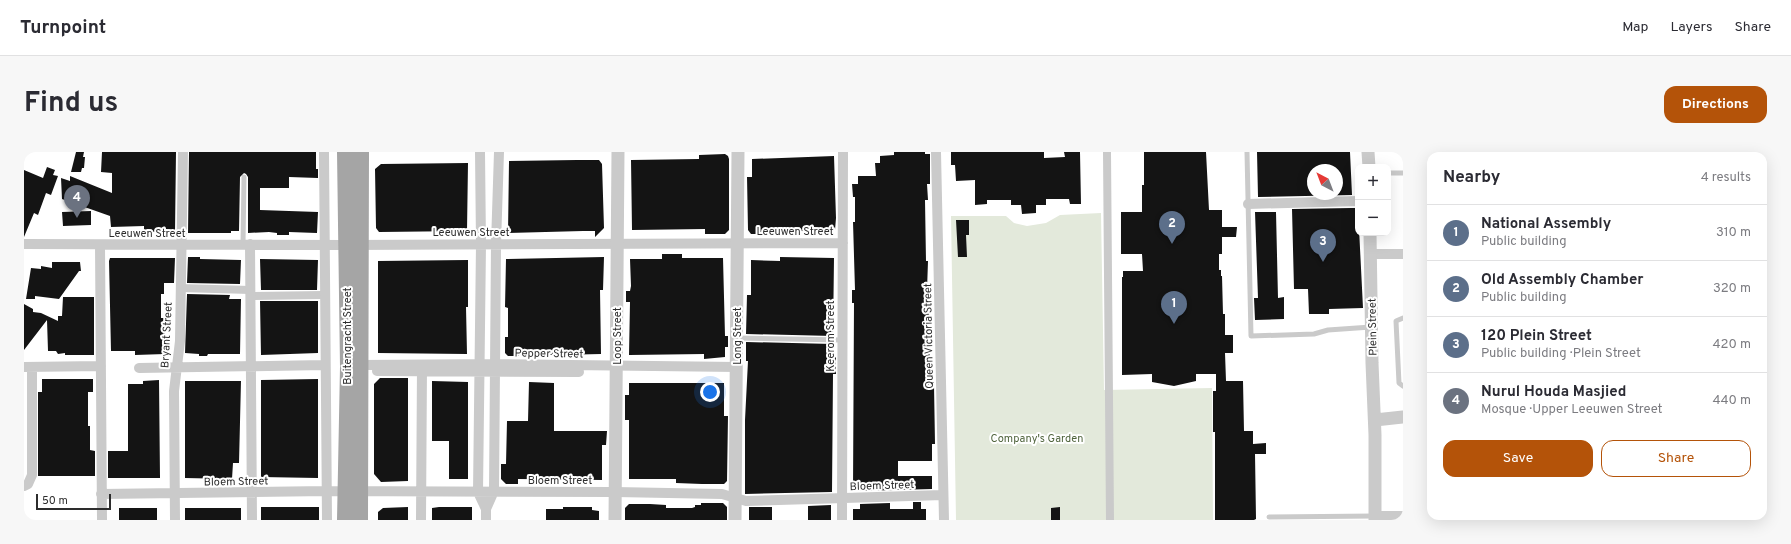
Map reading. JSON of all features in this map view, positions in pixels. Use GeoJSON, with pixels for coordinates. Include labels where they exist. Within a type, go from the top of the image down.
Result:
{"type":"FeatureCollection","features":[{"type":"Feature","properties":{"kind":"main road","name":"Buitengracht Street"},"geometry":{"type":"LineString","coordinates":[[345,152],[354,245],[361,368],[353,492],[345,520]]}},
{"type":"Feature","properties":{"kind":"main road","name":"Buitengracht Street"},"geometry":{"type":"LineString","coordinates":[[360,520],[353,492],[348,367],[354,245],[361,152]]}},
{"type":"Feature","properties":{"kind":"street","name":"Bryant Street"},"geometry":{"type":"LineString","coordinates":[[175,520],[174,391],[180,341],[180,245],[183,152]]}},
{"type":"Feature","properties":{"kind":"street","name":"Buitengracht Street"},"geometry":{"type":"LineString","coordinates":[[324,152],[327,520]]}},
{"type":"Feature","properties":{"kind":"street"},"geometry":{"type":"LineString","coordinates":[[480,152],[481,244],[478,492],[486,509]]}},
{"type":"Feature","properties":{"kind":"street"},"geometry":{"type":"LineString","coordinates":[[486,520],[486,509],[494,491],[496,244],[499,152]]}},
{"type":"Feature","properties":{"kind":"street","name":"Loop Street"},"geometry":{"type":"LineString","coordinates":[[615,520],[618,152]]}},
{"type":"Feature","properties":{"kind":"street","name":"Long Street"},"geometry":{"type":"LineString","coordinates":[[735,520],[738,152]]}},
{"type":"Feature","properties":{"kind":"street","name":"Keerom Street"},"geometry":{"type":"LineString","coordinates":[[842,520],[843,152]]}},
{"type":"Feature","properties":{"kind":"street","name":"Queen Victoria Street"},"geometry":{"type":"LineString","coordinates":[[936,152],[944,520]]}},
{"type":"Feature","properties":{"kind":"street"},"geometry":{"type":"LineString","coordinates":[[1107,152],[1110,520]]}},
{"type":"Feature","properties":{"kind":"street"},"geometry":{"type":"LineString","coordinates":[[1368,152],[1369,164]]}},
{"type":"Feature","properties":{"kind":"street"},"geometry":{"type":"LineString","coordinates":[[1248,204],[1355,201]]}},
{"type":"Feature","properties":{"kind":"street","name":"Plein Street"},"geometry":{"type":"LineString","coordinates":[[1370,236],[1371,327],[1375,420],[1375,518]]}},
{"type":"Feature","properties":{"kind":"street","name":"Leeuwen Street"},"geometry":{"type":"LineString","coordinates":[[24,244],[354,245],[843,243]]}},
{"type":"Feature","properties":{"kind":"street"},"geometry":{"type":"LineString","coordinates":[[100,244],[102,520]]}},
{"type":"Feature","properties":{"kind":"street"},"geometry":{"type":"LineString","coordinates":[[247,244],[250,293],[252,520]]}},
{"type":"Feature","properties":{"kind":"street"},"geometry":{"type":"LineString","coordinates":[[1370,254],[1403,254]]}},
{"type":"Feature","properties":{"kind":"street"},"geometry":{"type":"LineString","coordinates":[[180,288],[250,293],[322,295]]}},
{"type":"Feature","properties":{"kind":"street"},"geometry":{"type":"LineString","coordinates":[[139,368],[251,368],[325,365]]}},
{"type":"Feature","properties":{"kind":"street"},"geometry":{"type":"LineString","coordinates":[[26,485],[32,475],[28,367],[101,366]]}},
{"type":"Feature","properties":{"kind":"street"},"geometry":{"type":"LineString","coordinates":[[421,520],[422,367]]}},
{"type":"Feature","properties":{"kind":"street","name":"Pepper Street"},"geometry":{"type":"LineString","coordinates":[[361,368],[737,369]]}},
{"type":"Feature","properties":{"kind":"street"},"geometry":{"type":"LineString","coordinates":[[1375,420],[1403,417]]}},
{"type":"Feature","properties":{"kind":"street","name":"Bloem Street"},"geometry":{"type":"LineString","coordinates":[[101,494],[326,491],[615,492],[722,494],[746,501],[944,495]]}},
{"type":"Feature","properties":{"kind":"street"},"geometry":{"type":"LineString","coordinates":[[1375,518],[1399,516]]}},
{"type":"Feature","properties":{"kind":"lane"},"geometry":{"type":"LineString","coordinates":[[1247,152],[1251,336],[1314,334],[1328,330],[1371,327]]}},
{"type":"Feature","properties":{"kind":"lane"},"geometry":{"type":"LineString","coordinates":[[1391,173],[1403,173]]}},
{"type":"Feature","properties":{"kind":"lane"},"geometry":{"type":"LineString","coordinates":[[244,177],[247,244]]}},
{"type":"Feature","properties":{"kind":"lane"},"geometry":{"type":"LineString","coordinates":[[1403,318],[1396,321],[1399,383],[1403,386]]}},
{"type":"Feature","properties":{"kind":"lane"},"geometry":{"type":"LineString","coordinates":[[737,338],[842,340]]}},
{"type":"Feature","properties":{"kind":"lane"},"geometry":{"type":"LineString","coordinates":[[1269,517],[1375,518]]}},
{"type":"Feature","properties":{"kind":"green space","name":"Company's Garden"},"geometry":{"type":"Polygon","coordinates":[[[1101,213],[1104,390],[1212,388],[1213,520],[956,520],[951,216],[1006,216],[1014,223],[1027,226],[1046,223],[1060,215],[1101,213]]]}},
{"type":"Feature","properties":{"kind":"building"},"geometry":{"type":"Polygon","coordinates":[[[76,152],[84,152],[84,168],[82,168],[81,172],[71,172],[76,152]]]}},
{"type":"Feature","properties":{"kind":"building"},"geometry":{"type":"Polygon","coordinates":[[[102,152],[176,152],[175,232],[144,232],[144,226],[111,227],[110,216],[62,199],[61,178],[70,181],[70,176],[112,193],[112,173],[101,172],[102,152]]]}},
{"type":"Feature","properties":{"kind":"building"},"geometry":{"type":"Polygon","coordinates":[[[189,152],[316,152],[316,169],[318,169],[318,178],[289,177],[289,188],[260,188],[260,210],[318,212],[317,233],[289,232],[289,235],[277,235],[277,233],[269,232],[248,233],[248,177],[244,173],[240,177],[239,231],[231,231],[231,233],[188,233],[189,152]]]}},
{"type":"Feature","properties":{"kind":"building"},"geometry":{"type":"Polygon","coordinates":[[[894,152],[925,152],[925,154],[930,154],[930,184],[927,184],[928,200],[925,200],[926,261],[928,261],[927,290],[929,290],[930,385],[934,385],[935,444],[932,444],[932,461],[898,461],[898,476],[932,476],[932,489],[860,491],[853,490],[854,303],[852,303],[852,290],[855,290],[853,222],[855,222],[855,197],[853,197],[852,184],[858,184],[858,176],[876,176],[875,163],[880,163],[880,156],[894,155],[894,152]]]}},
{"type":"Feature","properties":{"kind":"building"},"geometry":{"type":"Polygon","coordinates":[[[951,152],[1044,152],[1044,158],[1065,157],[1064,152],[1080,152],[1081,204],[1070,204],[1069,199],[1046,199],[1046,205],[1036,205],[1036,213],[1022,214],[1021,205],[1011,205],[1011,200],[987,200],[987,204],[975,205],[975,180],[956,181],[955,165],[951,165],[951,152]]]}},
{"type":"Feature","properties":{"kind":"building"},"geometry":{"type":"Polygon","coordinates":[[[1144,152],[1206,152],[1209,210],[1222,210],[1222,227],[1237,227],[1236,237],[1222,237],[1222,254],[1219,254],[1219,270],[1221,270],[1222,276],[1225,335],[1233,335],[1233,353],[1225,353],[1226,381],[1243,381],[1244,431],[1253,431],[1253,444],[1266,443],[1266,454],[1255,454],[1256,519],[1254,520],[1215,520],[1215,432],[1213,432],[1213,391],[1216,391],[1216,374],[1196,374],[1196,381],[1174,386],[1152,382],[1152,374],[1122,375],[1123,271],[1143,271],[1142,254],[1121,254],[1121,212],[1142,212],[1144,152]]]}},
{"type":"Feature","properties":{"kind":"building"},"geometry":{"type":"Polygon","coordinates":[[[1257,152],[1350,152],[1352,195],[1343,195],[1343,164],[1307,164],[1307,196],[1258,197],[1257,152]]]}},
{"type":"Feature","properties":{"kind":"building"},"geometry":{"type":"Polygon","coordinates":[[[725,154],[729,159],[729,230],[725,234],[705,234],[705,229],[632,230],[631,160],[699,159],[699,155],[725,154]]]}},
{"type":"Feature","properties":{"kind":"building"},"geometry":{"type":"Polygon","coordinates":[[[834,156],[835,230],[751,234],[748,230],[747,177],[752,177],[752,159],[834,156]]]}},
{"type":"Feature","properties":{"kind":"building"},"geometry":{"type":"Polygon","coordinates":[[[599,160],[602,164],[604,228],[595,237],[595,231],[508,233],[509,161],[599,160]]]}},
{"type":"Feature","properties":{"kind":"building"},"geometry":{"type":"Polygon","coordinates":[[[468,163],[467,231],[379,232],[376,228],[375,169],[381,164],[468,163]]]}},
{"type":"Feature","properties":{"kind":"building"},"geometry":{"type":"Polygon","coordinates":[[[47,167],[55,170],[53,175],[58,176],[51,195],[46,193],[38,215],[34,213],[24,237],[24,170],[43,178],[47,167]]]}},
{"type":"Feature","properties":{"kind":"building"},"geometry":{"type":"Polygon","coordinates":[[[1355,208],[1355,236],[1359,236],[1363,308],[1329,309],[1329,314],[1309,314],[1308,289],[1294,289],[1292,209],[1355,208]]]}},
{"type":"Feature","properties":{"kind":"building"},"geometry":{"type":"Polygon","coordinates":[[[91,211],[91,225],[63,226],[62,212],[91,211]]]}},
{"type":"Feature","properties":{"kind":"building"},"geometry":{"type":"Polygon","coordinates":[[[1255,212],[1276,212],[1278,298],[1284,297],[1284,319],[1255,320],[1254,298],[1258,298],[1255,212]]]}},
{"type":"Feature","properties":{"kind":"building"},"geometry":{"type":"Polygon","coordinates":[[[956,220],[969,220],[969,235],[966,235],[967,257],[958,257],[956,220]]]}},
{"type":"Feature","properties":{"kind":"building"},"geometry":{"type":"Polygon","coordinates":[[[662,254],[682,254],[682,258],[723,258],[725,336],[728,336],[728,347],[725,347],[725,357],[704,359],[704,354],[629,355],[630,302],[626,302],[626,291],[630,291],[631,286],[630,259],[662,259],[662,254]]]}},
{"type":"Feature","properties":{"kind":"building"},"geometry":{"type":"Polygon","coordinates":[[[188,257],[200,257],[200,259],[241,260],[240,284],[187,283],[188,257]]]}},
{"type":"Feature","properties":{"kind":"building"},"geometry":{"type":"Polygon","coordinates":[[[604,257],[603,290],[600,290],[601,354],[519,354],[519,356],[508,356],[505,353],[505,337],[508,337],[508,308],[505,307],[506,259],[604,257]]]}},
{"type":"Feature","properties":{"kind":"building"},"geometry":{"type":"Polygon","coordinates":[[[780,257],[834,258],[833,336],[746,334],[747,295],[751,295],[751,260],[780,261],[780,257]]]}},
{"type":"Feature","properties":{"kind":"building"},"geometry":{"type":"Polygon","coordinates":[[[110,258],[175,258],[174,283],[164,283],[164,294],[161,294],[161,318],[165,318],[165,354],[135,355],[135,351],[111,351],[110,258]]]}},
{"type":"Feature","properties":{"kind":"building"},"geometry":{"type":"Polygon","coordinates":[[[260,259],[318,260],[317,290],[261,290],[260,259]]]}},
{"type":"Feature","properties":{"kind":"building"},"geometry":{"type":"Polygon","coordinates":[[[468,260],[468,307],[466,307],[467,354],[378,353],[378,261],[468,260]]]}},
{"type":"Feature","properties":{"kind":"building"},"geometry":{"type":"Polygon","coordinates":[[[52,262],[80,262],[81,271],[79,271],[59,299],[35,296],[35,299],[26,299],[31,268],[41,269],[41,266],[52,268],[52,262]]]}},
{"type":"Feature","properties":{"kind":"building"},"geometry":{"type":"Polygon","coordinates":[[[187,294],[230,295],[229,299],[241,299],[240,354],[208,354],[207,356],[199,356],[199,354],[185,353],[187,294]]]}},
{"type":"Feature","properties":{"kind":"building"},"geometry":{"type":"Polygon","coordinates":[[[63,297],[94,297],[94,355],[65,355],[65,353],[58,354],[56,351],[48,351],[47,320],[24,350],[24,304],[33,309],[33,312],[41,313],[58,321],[58,316],[62,316],[63,297]]]}},
{"type":"Feature","properties":{"kind":"building"},"geometry":{"type":"Polygon","coordinates":[[[260,301],[318,301],[318,353],[261,355],[260,301]]]}},
{"type":"Feature","properties":{"kind":"building"},"geometry":{"type":"Polygon","coordinates":[[[746,342],[833,344],[833,357],[836,357],[836,374],[833,374],[832,492],[745,494],[745,420],[748,361],[746,361],[746,342]]]}},
{"type":"Feature","properties":{"kind":"building"},"geometry":{"type":"Polygon","coordinates":[[[380,378],[408,378],[408,481],[381,482],[374,474],[374,384],[380,378]]]}},
{"type":"Feature","properties":{"kind":"building"},"geometry":{"type":"Polygon","coordinates":[[[42,379],[93,379],[93,392],[88,392],[88,426],[90,426],[90,450],[95,451],[95,476],[38,476],[38,392],[42,392],[42,379]]]}},
{"type":"Feature","properties":{"kind":"building"},"geometry":{"type":"Polygon","coordinates":[[[318,379],[318,478],[261,477],[261,380],[318,379]]]}},
{"type":"Feature","properties":{"kind":"building"},"geometry":{"type":"Polygon","coordinates":[[[159,380],[160,478],[108,478],[108,451],[128,451],[128,384],[143,384],[143,381],[159,380]]]}},
{"type":"Feature","properties":{"kind":"building"},"geometry":{"type":"Polygon","coordinates":[[[185,381],[241,381],[239,463],[233,463],[232,479],[185,478],[185,381]]]}},
{"type":"Feature","properties":{"kind":"building"},"geometry":{"type":"Polygon","coordinates":[[[432,381],[468,382],[468,479],[449,479],[449,441],[432,441],[432,381]]]}},
{"type":"Feature","properties":{"kind":"building"},"geometry":{"type":"Polygon","coordinates":[[[529,382],[554,383],[554,431],[607,431],[606,445],[602,445],[602,480],[518,479],[518,484],[506,484],[501,479],[501,464],[506,464],[507,421],[528,421],[529,382]]]}},
{"type":"Feature","properties":{"kind":"building"},"geometry":{"type":"Polygon","coordinates":[[[629,383],[724,383],[724,416],[728,416],[727,481],[724,484],[676,483],[676,479],[629,479],[629,420],[625,420],[625,395],[629,395],[629,383]]]}},
{"type":"Feature","properties":{"kind":"building"},"geometry":{"type":"Polygon","coordinates":[[[913,502],[921,502],[921,509],[926,509],[926,520],[853,520],[853,509],[860,509],[860,504],[890,503],[890,509],[913,509],[913,502]]]}},
{"type":"Feature","properties":{"kind":"building"},"geometry":{"type":"Polygon","coordinates":[[[701,503],[723,503],[727,507],[727,520],[625,520],[625,508],[629,504],[666,505],[666,508],[692,508],[695,507],[695,505],[701,505],[701,503]]]}},
{"type":"Feature","properties":{"kind":"building"},"geometry":{"type":"Polygon","coordinates":[[[831,505],[831,520],[808,520],[808,506],[831,505]]]}},
{"type":"Feature","properties":{"kind":"building"},"geometry":{"type":"Polygon","coordinates":[[[261,507],[319,507],[319,520],[261,520],[261,507]]]}},
{"type":"Feature","properties":{"kind":"building"},"geometry":{"type":"Polygon","coordinates":[[[408,507],[408,520],[378,520],[378,512],[383,508],[408,507]]]}},
{"type":"Feature","properties":{"kind":"building"},"geometry":{"type":"Polygon","coordinates":[[[472,507],[472,520],[432,520],[432,508],[472,507]]]}},
{"type":"Feature","properties":{"kind":"building"},"geometry":{"type":"Polygon","coordinates":[[[563,507],[592,507],[592,510],[599,511],[599,520],[546,520],[546,509],[563,509],[563,507]]]}},
{"type":"Feature","properties":{"kind":"building"},"geometry":{"type":"Polygon","coordinates":[[[749,507],[772,507],[772,520],[749,520],[749,507]]]}},
{"type":"Feature","properties":{"kind":"building"},"geometry":{"type":"Polygon","coordinates":[[[1060,507],[1060,520],[1051,520],[1051,508],[1060,507]]]}},
{"type":"Feature","properties":{"kind":"building"},"geometry":{"type":"Polygon","coordinates":[[[119,508],[157,508],[157,520],[119,520],[119,508]]]}},
{"type":"Feature","properties":{"kind":"building"},"geometry":{"type":"Polygon","coordinates":[[[185,508],[241,508],[241,520],[185,520],[185,508]]]}},
{"type":"Feature","properties":{"kind":"place","name":"Nurul Houda Masjied"},"geometry":{"type":"Point","coordinates":[77,218]}},
{"type":"Feature","properties":{"kind":"place","name":"Old Assembly Chamber"},"geometry":{"type":"Point","coordinates":[1172,244]}},
{"type":"Feature","properties":{"kind":"place","name":"120 Plein Street"},"geometry":{"type":"Point","coordinates":[1323,262]}},
{"type":"Feature","properties":{"kind":"place","name":"National Assembly"},"geometry":{"type":"Point","coordinates":[1174,324]}}]}
